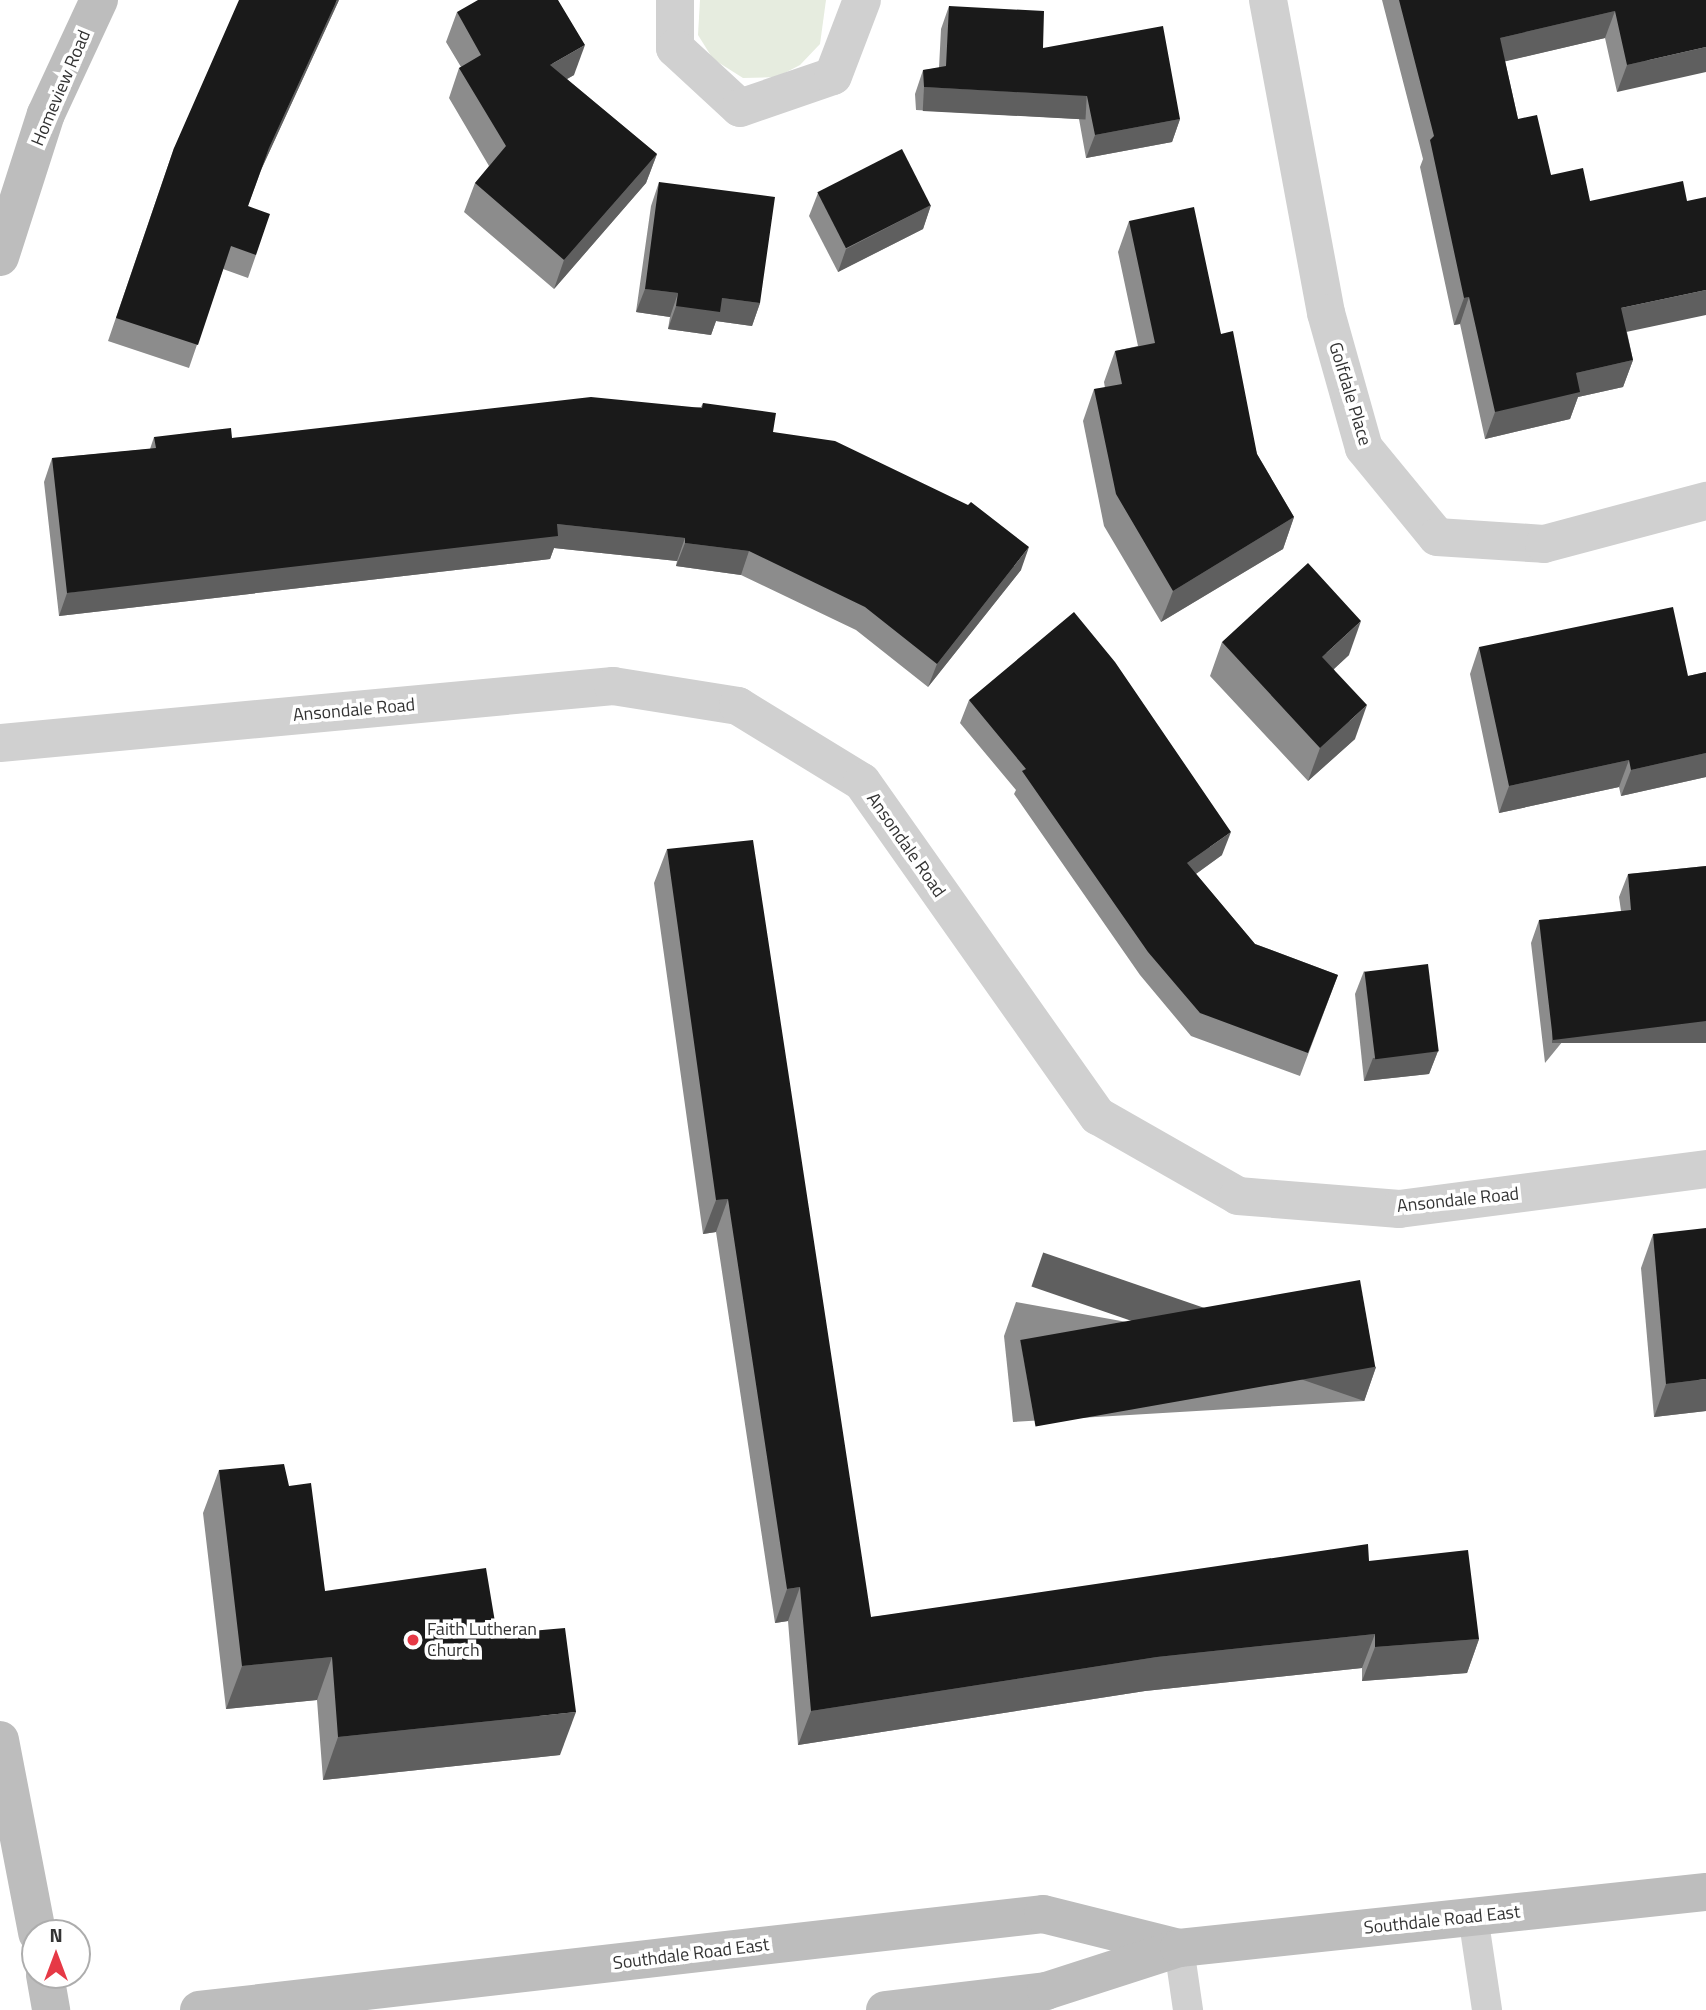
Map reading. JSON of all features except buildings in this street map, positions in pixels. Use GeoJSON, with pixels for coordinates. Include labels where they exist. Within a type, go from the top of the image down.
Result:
{"type":"FeatureCollection","features":[{"type":"Feature","properties":{"kind":"main road","name":"Homeview Road"},"geometry":{"type":"LineString","coordinates":[[0,257],[46,114],[99,0]]}},
{"type":"Feature","properties":{"kind":"main road"},"geometry":{"type":"LineString","coordinates":[[0,1740],[34,1919]]}},
{"type":"Feature","properties":{"kind":"main road","name":"Southdale Road East"},"geometry":{"type":"LineString","coordinates":[[885,2010],[1046,1991],[1179,1948],[1706,1892]]}},
{"type":"Feature","properties":{"kind":"main road","name":"Southdale Road East"},"geometry":{"type":"LineString","coordinates":[[199,2010],[1043,1914],[1179,1948]]}},
{"type":"Feature","properties":{"kind":"main road"},"geometry":{"type":"LineString","coordinates":[[47,1989],[51,2010]]}},
{"type":"Feature","properties":{"kind":"street"},"geometry":{"type":"LineString","coordinates":[[675,0],[675,48],[740,108],[832,76],[862,0]]}},
{"type":"Feature","properties":{"kind":"street","name":"Golfdale Place"},"geometry":{"type":"LineString","coordinates":[[1268,0],[1326,313],[1364,448],[1437,537],[1544,544],[1706,501]]}},
{"type":"Feature","properties":{"kind":"street","name":"Ansondale Road"},"geometry":{"type":"LineString","coordinates":[[0,743],[613,685],[738,706],[862,782],[1098,1116],[1238,1196],[1398,1209],[1706,1169]]}},
{"type":"Feature","properties":{"kind":"lane"},"geometry":{"type":"LineString","coordinates":[[1473,1916],[1487,2010]]}},
{"type":"Feature","properties":{"kind":"lane"},"geometry":{"type":"LineString","coordinates":[[1179,1948],[1188,2010]]}},
{"type":"Feature","properties":{"kind":"shaded area"},"geometry":{"type":"Polygon","coordinates":[[[700,0],[826,0],[820,44],[800,65],[777,77],[743,78],[713,59],[698,35],[700,0]]]}},
{"type":"Feature","properties":{"kind":"place","name":"Faith Lutheran Church"},"geometry":{"type":"Point","coordinates":[413,1640]}}]}
